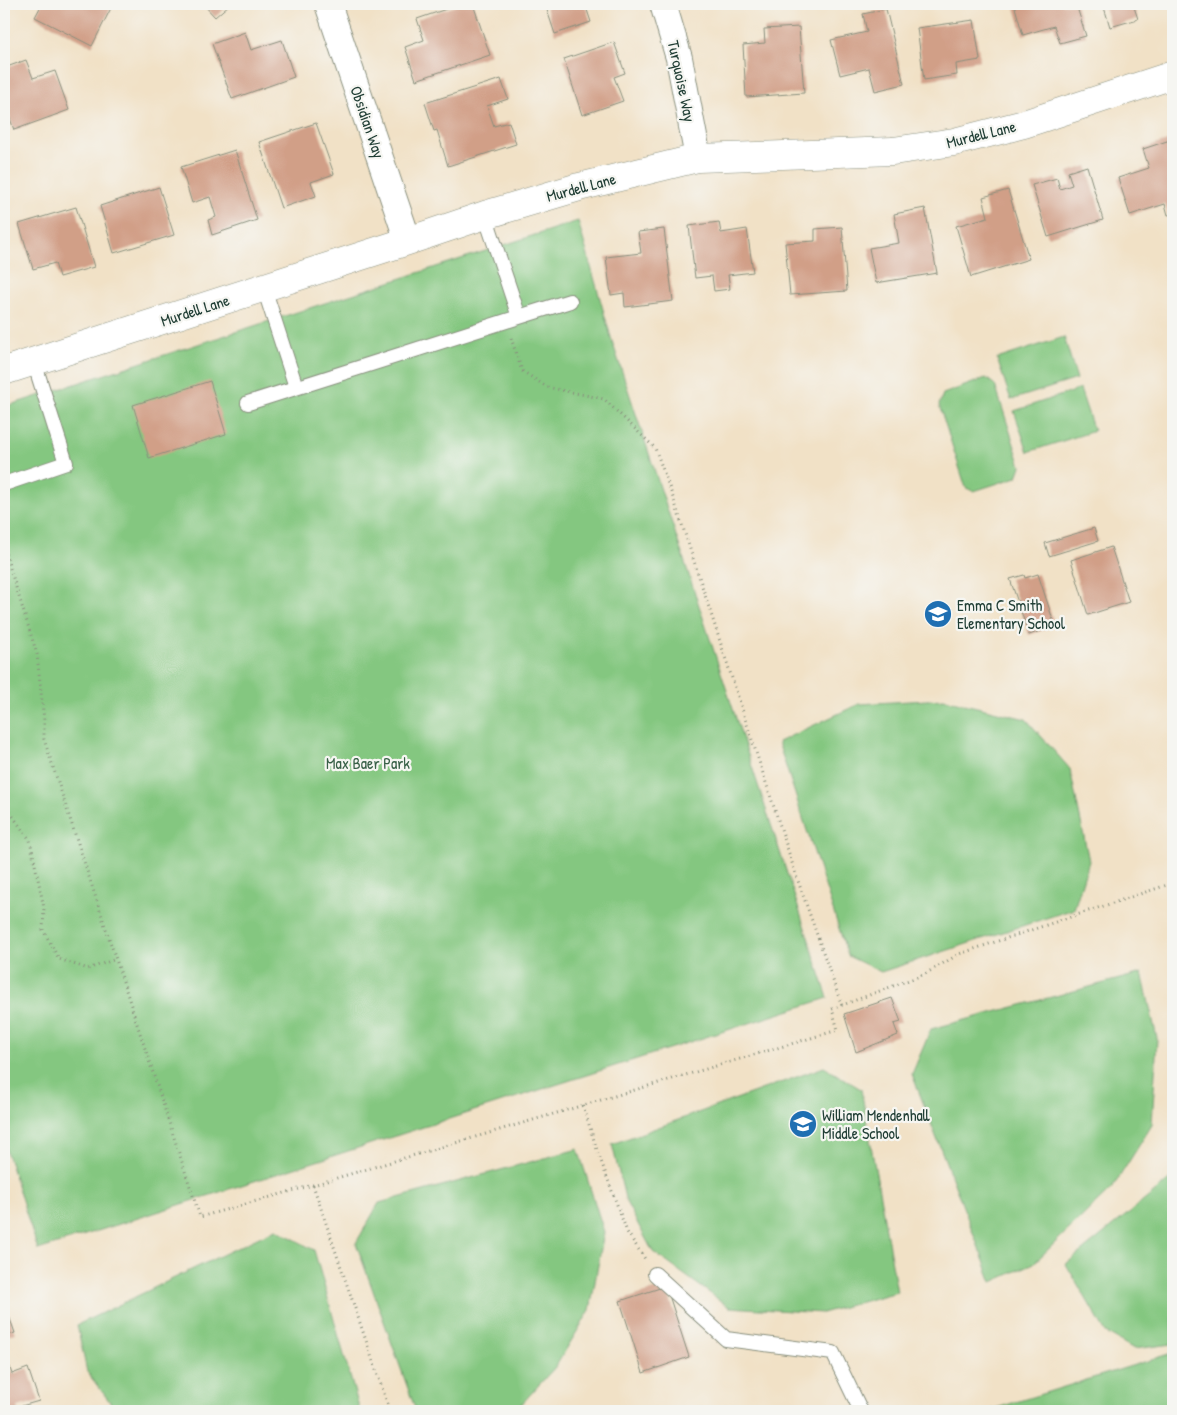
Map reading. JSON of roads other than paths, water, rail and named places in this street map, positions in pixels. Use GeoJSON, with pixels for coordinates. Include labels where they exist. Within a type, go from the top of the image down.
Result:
{"type":"FeatureCollection","features":[{"type":"Feature","properties":{"kind":"street","name":"Obsidian Way"},"geometry":{"type":"LineString","coordinates":[[328,4],[408,241]]}},
{"type":"Feature","properties":{"kind":"street","name":"Turquoise Way"},"geometry":{"type":"LineString","coordinates":[[663,4],[680,58],[698,158]]}},
{"type":"Feature","properties":{"kind":"street","name":"Murdell Lane"},"geometry":{"type":"LineString","coordinates":[[4,372],[484,215],[579,187],[698,158],[893,151],[954,142],[1024,124],[1173,75]]}},
{"type":"Feature","properties":{"kind":"lane"},"geometry":{"type":"LineString","coordinates":[[484,215],[512,319]]}},
{"type":"Feature","properties":{"kind":"lane"},"geometry":{"type":"LineString","coordinates":[[264,288],[296,387]]}},
{"type":"Feature","properties":{"kind":"lane"},"geometry":{"type":"LineString","coordinates":[[248,403],[570,301]]}},
{"type":"Feature","properties":{"kind":"lane"},"geometry":{"type":"LineString","coordinates":[[4,484],[66,463],[34,362]]}},
{"type":"Feature","properties":{"kind":"lane"},"geometry":{"type":"LineString","coordinates":[[655,1274],[726,1339],[833,1353],[861,1411]]}},
{"type":"Feature","properties":{"kind":"place","name":"Emma C Smith Elementary School"},"geometry":{"type":"Point","coordinates":[938,614]}},
{"type":"Feature","properties":{"kind":"place","name":"William Mendenhall Middle School"},"geometry":{"type":"Point","coordinates":[803,1124]}},
{"type":"Feature","properties":{"kind":"park label","name":"Max Baer Park"},"geometry":{"type":"Point","coordinates":[368,763]}}]}
